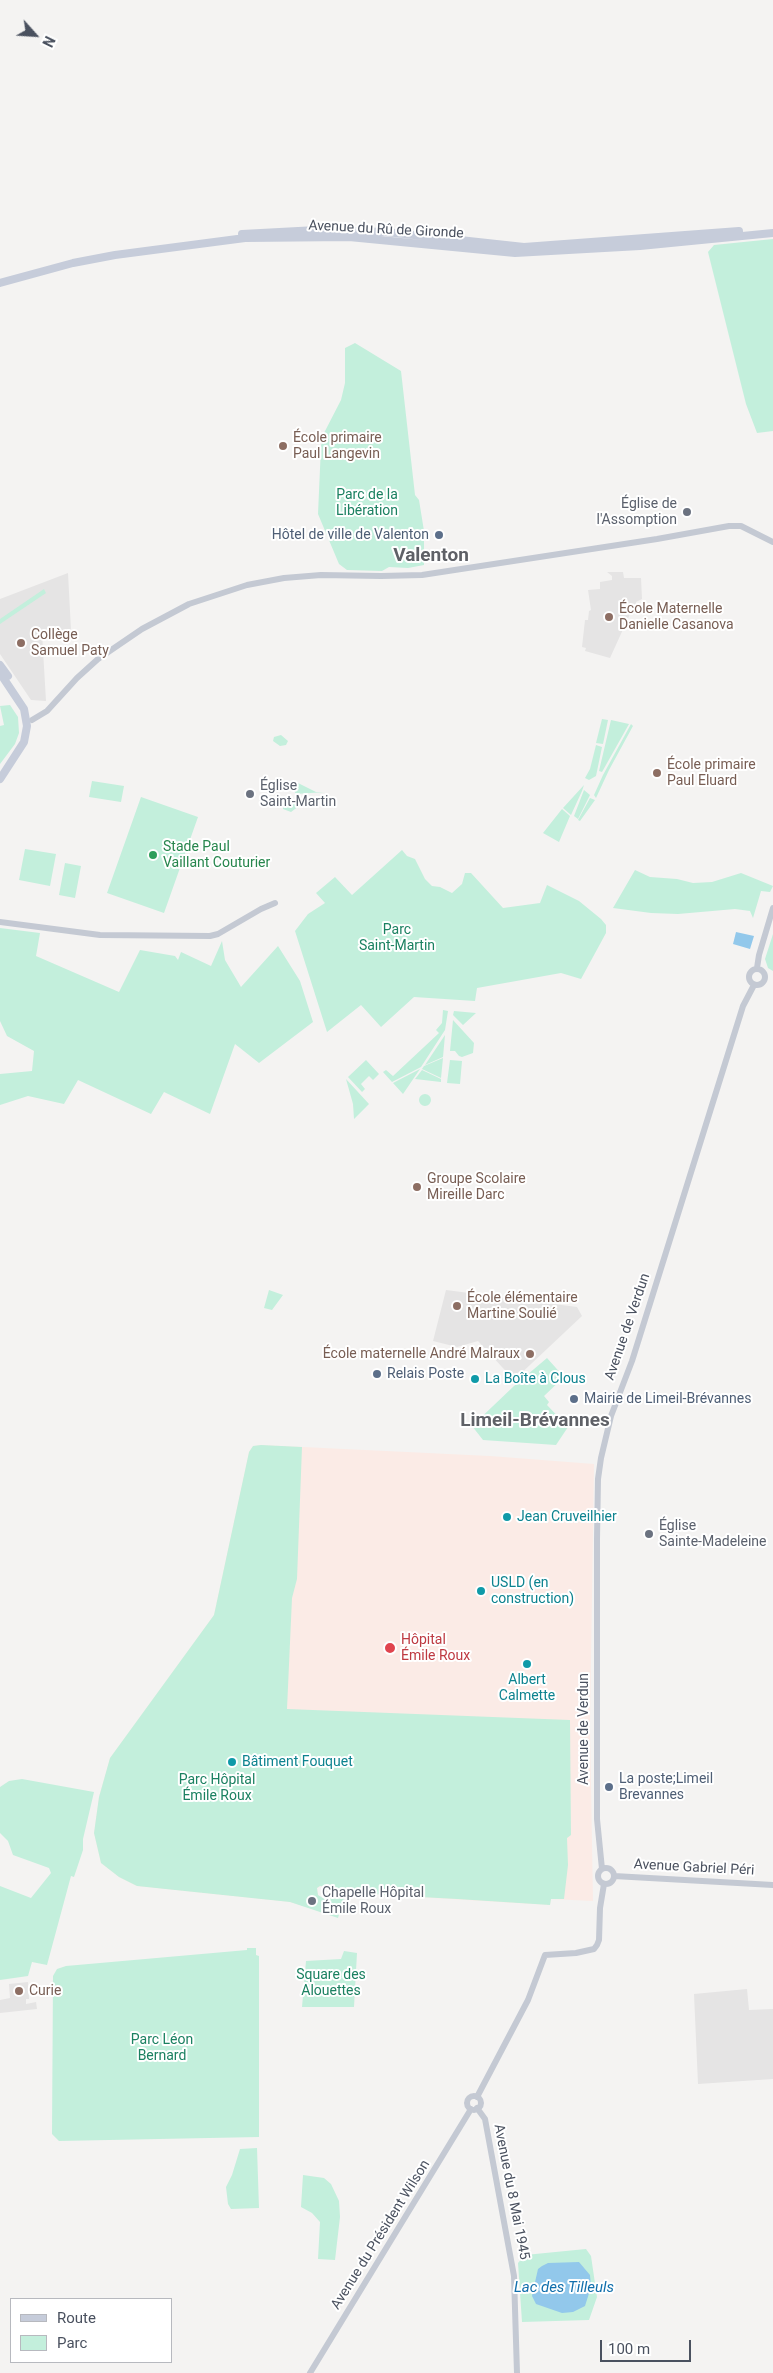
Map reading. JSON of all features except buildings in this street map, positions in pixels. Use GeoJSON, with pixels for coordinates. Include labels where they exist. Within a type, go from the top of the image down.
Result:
{"type":"FeatureCollection","features":[{"type":"Feature","properties":{"kind":"main road","name":"Avenue du Rû de Gironde"},"geometry":{"type":"LineString","coordinates":[[0,278],[114,250],[253,233],[317,230],[386,232],[524,247],[773,229]]}},
{"type":"Feature","properties":{"kind":"main road","name":"Avenue du Rû de Gironde"},"geometry":{"type":"LineString","coordinates":[[0,283],[65,265],[115,255],[245,238],[349,237],[516,253],[640,246],[773,233]]}},
{"type":"Feature","properties":{"kind":"main road"},"geometry":{"type":"LineString","coordinates":[[0,665],[29,709],[24,742],[0,779]]}},
{"type":"Feature","properties":{"kind":"main road"},"geometry":{"type":"LineString","coordinates":[[0,673],[28,720]]}},
{"type":"Feature","properties":{"kind":"street"},"geometry":{"type":"LineString","coordinates":[[28,720],[47,711],[77,678],[98,659],[142,629],[190,604],[247,585],[284,578],[321,575],[422,575],[657,540],[729,526],[741,526],[773,542]]}},
{"type":"Feature","properties":{"kind":"street"},"geometry":{"type":"LineString","coordinates":[[0,922],[100,935],[210,936],[218,934],[261,908],[275,903]]}},
{"type":"Feature","properties":{"kind":"street"},"geometry":{"type":"LineString","coordinates":[[757,968],[758,955],[773,908]]}},
{"type":"Feature","properties":{"kind":"street"},"geometry":{"type":"LineString","coordinates":[[757,968],[763,970],[766,978],[760,985],[754,984],[750,980],[749,975],[752,970],[757,968]]}},
{"type":"Feature","properties":{"kind":"street","name":"Avenue de Verdun"},"geometry":{"type":"LineString","coordinates":[[602,1869],[597,1819],[596,1539],[598,1479],[601,1458],[611,1416],[632,1361],[665,1259],[743,1006],[754,984]]}},
{"type":"Feature","properties":{"kind":"street"},"geometry":{"type":"LineString","coordinates":[[602,1869],[610,1869],[614,1876],[611,1882],[604,1884],[598,1877],[602,1869]]}},
{"type":"Feature","properties":{"kind":"street","name":"Avenue Gabriel Péri"},"geometry":{"type":"LineString","coordinates":[[614,1876],[773,1885]]}},
{"type":"Feature","properties":{"kind":"street"},"geometry":{"type":"LineString","coordinates":[[477,2097],[528,2000],[545,1955],[576,1953],[594,1949],[600,1940],[600,1908],[604,1884]]}},
{"type":"Feature","properties":{"kind":"street"},"geometry":{"type":"LineString","coordinates":[[472,2096],[477,2097],[480,2102],[474,2109],[468,2106],[467,2100],[472,2096]]}},
{"type":"Feature","properties":{"kind":"street","name":"Avenue du Président Wilson"},"geometry":{"type":"LineString","coordinates":[[310,2373],[474,2109]]}},
{"type":"Feature","properties":{"kind":"street","name":"Avenue du 8 Mai 1945"},"geometry":{"type":"LineString","coordinates":[[474,2109],[485,2120],[514,2276],[517,2373]]}},
{"type":"Feature","properties":{"kind":"shaded area","name":"École Maternelle Danielle Casanova"},"geometry":{"type":"Polygon","coordinates":[[[607,572],[623,572],[624,578],[641,578],[642,599],[636,602],[636,610],[630,614],[610,658],[585,651],[586,648],[582,647],[585,620],[588,620],[589,611],[591,610],[588,590],[600,589],[600,582],[612,580],[612,576],[607,572]]]}},
{"type":"Feature","properties":{"kind":"shaded area","name":"Collège Samuel Paty"},"geometry":{"type":"Polygon","coordinates":[[[68,573],[71,630],[42,633],[46,701],[31,700],[0,654],[0,599],[68,573]]]}},
{"type":"Feature","properties":{"kind":"shaded area"},"geometry":{"type":"Polygon","coordinates":[[[446,1290],[577,1307],[582,1316],[514,1380],[478,1341],[457,1347],[433,1341],[446,1290]]]}},
{"type":"Feature","properties":{"kind":"shaded area","name":"Hôpital Émile Roux"},"geometry":{"type":"Polygon","coordinates":[[[253,1446],[490,1456],[594,1464],[590,1726],[593,1901],[551,1899],[550,1905],[383,1895],[321,1886],[317,1888],[318,1895],[314,1909],[290,1902],[137,1886],[119,1877],[101,1863],[94,1833],[99,1797],[110,1758],[214,1615],[249,1452],[253,1446]]]}},
{"type":"Feature","properties":{"kind":"shaded area","name":"Curie"},"geometry":{"type":"Polygon","coordinates":[[[28,1982],[29,1999],[26,1999],[26,2004],[36,2002],[37,2009],[0,2013],[0,2000],[10,1998],[9,1984],[28,1982]]]}},
{"type":"Feature","properties":{"kind":"shaded area"},"geometry":{"type":"Polygon","coordinates":[[[747,1989],[749,2010],[773,2009],[773,2079],[698,2084],[694,1994],[747,1989]]]}},
{"type":"Feature","properties":{"kind":"green space"},"geometry":{"type":"Polygon","coordinates":[[[773,239],[773,431],[757,433],[746,404],[708,252],[714,245],[773,239]]]}},
{"type":"Feature","properties":{"kind":"green space","name":"Parc de la Libération"},"geometry":{"type":"Polygon","coordinates":[[[355,343],[401,371],[415,495],[419,500],[424,531],[424,565],[408,568],[389,567],[382,571],[347,570],[339,564],[318,514],[321,446],[324,433],[341,400],[345,383],[345,348],[355,343]]]}},
{"type":"Feature","properties":{"kind":"green space"},"geometry":{"type":"Polygon","coordinates":[[[44,589],[46,593],[0,624],[0,619],[44,589]]]}},
{"type":"Feature","properties":{"kind":"green space"},"geometry":{"type":"Polygon","coordinates":[[[10,705],[18,717],[19,733],[15,744],[0,764],[0,726],[4,725],[0,706],[10,705]]]}},
{"type":"Feature","properties":{"kind":"green space"},"geometry":{"type":"Polygon","coordinates":[[[602,719],[608,720],[603,744],[596,743],[602,719]]]}},
{"type":"Feature","properties":{"kind":"green space"},"geometry":{"type":"Polygon","coordinates":[[[611,720],[629,724],[602,772],[599,771],[611,720]]]}},
{"type":"Feature","properties":{"kind":"green space"},"geometry":{"type":"Polygon","coordinates":[[[631,724],[633,726],[596,798],[594,795],[603,775],[631,724]]]}},
{"type":"Feature","properties":{"kind":"green space"},"geometry":{"type":"Polygon","coordinates":[[[281,735],[288,741],[286,745],[280,746],[273,741],[274,737],[281,735]]]}},
{"type":"Feature","properties":{"kind":"green space"},"geometry":{"type":"Polygon","coordinates":[[[596,745],[602,747],[596,776],[589,780],[585,778],[590,769],[596,745]]]}},
{"type":"Feature","properties":{"kind":"green space"},"geometry":{"type":"Polygon","coordinates":[[[92,781],[124,786],[121,802],[89,797],[92,781]]]}},
{"type":"Feature","properties":{"kind":"green space"},"geometry":{"type":"Polygon","coordinates":[[[298,783],[316,792],[325,792],[296,794],[293,789],[298,783]]]}},
{"type":"Feature","properties":{"kind":"green space"},"geometry":{"type":"Polygon","coordinates":[[[584,785],[582,791],[571,815],[563,808],[584,785]]]}},
{"type":"Feature","properties":{"kind":"green space"},"geometry":{"type":"Polygon","coordinates":[[[584,790],[590,795],[578,819],[574,816],[584,790]]]}},
{"type":"Feature","properties":{"kind":"green space","name":"Stade Paul Vaillant Couturier"},"geometry":{"type":"Polygon","coordinates":[[[141,797],[198,817],[164,913],[107,893],[141,797]]]}},
{"type":"Feature","properties":{"kind":"green space"},"geometry":{"type":"Polygon","coordinates":[[[590,798],[595,800],[580,821],[578,820],[590,798]]]}},
{"type":"Feature","properties":{"kind":"green space"},"geometry":{"type":"Polygon","coordinates":[[[307,800],[291,812],[283,809],[283,805],[287,802],[307,800]]]}},
{"type":"Feature","properties":{"kind":"green space"},"geometry":{"type":"Polygon","coordinates":[[[562,809],[570,816],[559,842],[543,833],[562,809]]]}},
{"type":"Feature","properties":{"kind":"green space"},"geometry":{"type":"Polygon","coordinates":[[[25,849],[56,854],[50,886],[19,880],[25,849]]]}},
{"type":"Feature","properties":{"kind":"green space","name":"Parc Saint-Martin"},"geometry":{"type":"Polygon","coordinates":[[[402,850],[407,856],[415,859],[425,879],[432,886],[440,887],[452,893],[462,884],[465,873],[471,873],[503,908],[540,903],[547,885],[579,901],[606,925],[606,933],[581,979],[561,973],[477,988],[475,1001],[414,997],[381,1027],[361,1005],[327,1032],[295,931],[308,914],[325,903],[316,893],[335,877],[352,895],[402,850]]]}},
{"type":"Feature","properties":{"kind":"green space"},"geometry":{"type":"Polygon","coordinates":[[[65,863],[81,866],[75,898],[59,895],[65,863]]]}},
{"type":"Feature","properties":{"kind":"green space"},"geometry":{"type":"Polygon","coordinates":[[[635,870],[650,877],[677,879],[693,883],[712,882],[741,873],[773,886],[770,892],[761,891],[753,918],[750,911],[735,909],[678,914],[613,908],[635,870]]]}},
{"type":"Feature","properties":{"kind":"green space"},"geometry":{"type":"Polygon","coordinates":[[[0,928],[40,933],[36,956],[119,992],[140,950],[175,956],[178,960],[181,952],[211,966],[222,941],[225,960],[241,987],[278,946],[300,981],[313,1022],[259,1063],[235,1044],[210,1114],[164,1092],[151,1114],[78,1080],[64,1104],[28,1096],[0,1105],[0,1074],[32,1071],[34,1051],[7,1036],[0,1021],[0,928]]]}},
{"type":"Feature","properties":{"kind":"green space"},"geometry":{"type":"Polygon","coordinates":[[[773,934],[773,971],[768,968],[765,959],[773,934]]]}},
{"type":"Feature","properties":{"kind":"green space"},"geometry":{"type":"Polygon","coordinates":[[[443,1010],[448,1011],[445,1030],[421,1067],[392,1082],[383,1072],[386,1070],[393,1076],[439,1033],[436,1030],[442,1023],[443,1010]]]}},
{"type":"Feature","properties":{"kind":"green space"},"geometry":{"type":"Polygon","coordinates":[[[454,1011],[476,1013],[463,1025],[453,1015],[454,1011]]]}},
{"type":"Feature","properties":{"kind":"green space"},"geometry":{"type":"Polygon","coordinates":[[[453,1020],[474,1043],[473,1053],[462,1057],[455,1051],[450,1051],[453,1020]]]}},
{"type":"Feature","properties":{"kind":"green space"},"geometry":{"type":"Polygon","coordinates":[[[445,1035],[443,1057],[425,1065],[445,1035]]]}},
{"type":"Feature","properties":{"kind":"green space"},"geometry":{"type":"Polygon","coordinates":[[[443,1058],[441,1078],[422,1069],[424,1066],[443,1058]]]}},
{"type":"Feature","properties":{"kind":"green space"},"geometry":{"type":"Polygon","coordinates":[[[366,1060],[379,1074],[373,1080],[369,1076],[361,1084],[365,1089],[362,1092],[348,1077],[366,1060]]]}},
{"type":"Feature","properties":{"kind":"green space"},"geometry":{"type":"Polygon","coordinates":[[[450,1060],[462,1061],[460,1084],[447,1083],[450,1060]]]}},
{"type":"Feature","properties":{"kind":"green space"},"geometry":{"type":"Polygon","coordinates":[[[420,1069],[403,1094],[393,1083],[420,1069]]]}},
{"type":"Feature","properties":{"kind":"green space"},"geometry":{"type":"Polygon","coordinates":[[[422,1070],[441,1079],[441,1082],[415,1079],[422,1070]]]}},
{"type":"Feature","properties":{"kind":"green space"},"geometry":{"type":"Polygon","coordinates":[[[346,1079],[369,1104],[354,1119],[353,1104],[346,1079]]]}},
{"type":"Feature","properties":{"kind":"green space"},"geometry":{"type":"Polygon","coordinates":[[[423,1094],[427,1094],[431,1100],[427,1106],[423,1106],[419,1102],[419,1098],[423,1094]]]}},
{"type":"Feature","properties":{"kind":"green space"},"geometry":{"type":"Polygon","coordinates":[[[269,1290],[283,1295],[272,1310],[264,1308],[269,1290]]]}},
{"type":"Feature","properties":{"kind":"green space"},"geometry":{"type":"Polygon","coordinates":[[[547,1358],[564,1377],[544,1396],[549,1402],[547,1405],[568,1427],[556,1445],[483,1440],[472,1426],[547,1358]]]}},
{"type":"Feature","properties":{"kind":"green space","name":"Parc Hôpital Émile Roux"},"geometry":{"type":"Polygon","coordinates":[[[253,1446],[302,1447],[297,1579],[292,1598],[287,1709],[570,1720],[571,1835],[567,1838],[568,1865],[564,1899],[551,1899],[550,1905],[383,1895],[320,1886],[317,1888],[318,1895],[326,1900],[339,1895],[339,1898],[344,1898],[338,1918],[290,1902],[137,1886],[119,1877],[101,1863],[94,1833],[99,1797],[110,1758],[214,1615],[249,1452],[253,1446]]]}},
{"type":"Feature","properties":{"kind":"green space"},"geometry":{"type":"Polygon","coordinates":[[[22,1779],[94,1792],[83,1839],[83,1850],[74,1877],[71,1876],[47,1965],[32,1962],[28,1976],[0,1980],[0,1886],[31,1898],[51,1873],[49,1868],[13,1855],[8,1841],[0,1833],[0,1787],[9,1781],[22,1779]]]}},
{"type":"Feature","properties":{"kind":"green space","name":"Parc Léon Bernard"},"geometry":{"type":"Polygon","coordinates":[[[247,1948],[256,1948],[256,1955],[259,1956],[259,2137],[59,2141],[52,2134],[53,1976],[57,1969],[66,1966],[247,1950],[247,1948]]]}},
{"type":"Feature","properties":{"kind":"green space","name":"Square des Alouettes"},"geometry":{"type":"Polygon","coordinates":[[[344,1951],[357,1953],[354,2007],[302,2007],[306,1961],[341,1959],[344,1951]]]}},
{"type":"Feature","properties":{"kind":"green space"},"geometry":{"type":"Polygon","coordinates":[[[257,2148],[259,2208],[231,2209],[228,2204],[226,2187],[240,2149],[257,2148]]]}},
{"type":"Feature","properties":{"kind":"green space"},"geometry":{"type":"Polygon","coordinates":[[[303,2175],[324,2178],[331,2184],[339,2201],[340,2217],[335,2260],[318,2259],[320,2222],[312,2213],[301,2207],[303,2175]]]}},
{"type":"Feature","properties":{"kind":"green space"},"geometry":{"type":"Polygon","coordinates":[[[586,2249],[591,2256],[597,2297],[589,2320],[522,2322],[518,2263],[525,2255],[586,2249]]]}},
{"type":"Feature","properties":{"kind":"water"},"geometry":{"type":"Polygon","coordinates":[[[736,932],[754,936],[750,949],[733,944],[736,932]]]}},
{"type":"Feature","properties":{"kind":"water","name":"Lac des Tilleuls"},"geometry":{"type":"Polygon","coordinates":[[[579,2262],[590,2275],[591,2287],[585,2306],[573,2312],[562,2313],[536,2304],[532,2296],[538,2269],[548,2263],[579,2262]]]}},
{"type":"Feature","properties":{"kind":"place","name":"École primaire Paul Langevin"},"geometry":{"type":"Point","coordinates":[283,446]}},
{"type":"Feature","properties":{"kind":"place","name":"Église de l'Assomption"},"geometry":{"type":"Point","coordinates":[687,512]}},
{"type":"Feature","properties":{"kind":"place","name":"Hôtel de ville de Valenton"},"geometry":{"type":"Point","coordinates":[439,535]}},
{"type":"Feature","properties":{"kind":"place","name":"École Maternelle Danielle Casanova"},"geometry":{"type":"Point","coordinates":[609,617]}},
{"type":"Feature","properties":{"kind":"place","name":"Collège Samuel Paty"},"geometry":{"type":"Point","coordinates":[21,643]}},
{"type":"Feature","properties":{"kind":"place","name":"École primaire Paul Eluard"},"geometry":{"type":"Point","coordinates":[657,773]}},
{"type":"Feature","properties":{"kind":"place","name":"Église Saint-Martin"},"geometry":{"type":"Point","coordinates":[250,794]}},
{"type":"Feature","properties":{"kind":"place","name":"Stade Paul Vaillant Couturier"},"geometry":{"type":"Point","coordinates":[153,855]}},
{"type":"Feature","properties":{"kind":"place","name":"Groupe Scolaire Mireille Darc"},"geometry":{"type":"Point","coordinates":[417,1187]}},
{"type":"Feature","properties":{"kind":"place","name":"École élémentaire Martine Soulié"},"geometry":{"type":"Point","coordinates":[457,1306]}},
{"type":"Feature","properties":{"kind":"place","name":"École maternelle André Malraux"},"geometry":{"type":"Point","coordinates":[530,1354]}},
{"type":"Feature","properties":{"kind":"place","name":"Relais Poste"},"geometry":{"type":"Point","coordinates":[377,1374]}},
{"type":"Feature","properties":{"kind":"place","name":"La Boîte à Clous"},"geometry":{"type":"Point","coordinates":[475,1379]}},
{"type":"Feature","properties":{"kind":"place","name":"Mairie de Limeil-Brévannes"},"geometry":{"type":"Point","coordinates":[574,1399]}},
{"type":"Feature","properties":{"kind":"place","name":"Jean Cruveilhier"},"geometry":{"type":"Point","coordinates":[507,1517]}},
{"type":"Feature","properties":{"kind":"place","name":"Église Sainte-Madeleine"},"geometry":{"type":"Point","coordinates":[649,1534]}},
{"type":"Feature","properties":{"kind":"place","name":"USLD (en construction)"},"geometry":{"type":"Point","coordinates":[481,1591]}},
{"type":"Feature","properties":{"kind":"place","name":"Hôpital Émile Roux"},"geometry":{"type":"Point","coordinates":[390,1648]}},
{"type":"Feature","properties":{"kind":"place","name":"Albert Calmette"},"geometry":{"type":"Point","coordinates":[527,1664]}},
{"type":"Feature","properties":{"kind":"place","name":"Bâtiment Fouquet"},"geometry":{"type":"Point","coordinates":[232,1762]}},
{"type":"Feature","properties":{"kind":"place","name":"La poste;Limeil Brevannes"},"geometry":{"type":"Point","coordinates":[609,1787]}},
{"type":"Feature","properties":{"kind":"place","name":"Chapelle Hôpital Émile Roux"},"geometry":{"type":"Point","coordinates":[312,1901]}},
{"type":"Feature","properties":{"kind":"place","name":"Curie"},"geometry":{"type":"Point","coordinates":[19,1991]}},
{"type":"Feature","properties":{"kind":"district","name":"Valenton"},"geometry":{"type":"Point","coordinates":[431,556]}},
{"type":"Feature","properties":{"kind":"district","name":"Limeil-Brévannes"},"geometry":{"type":"Point","coordinates":[535,1421]}}]}
